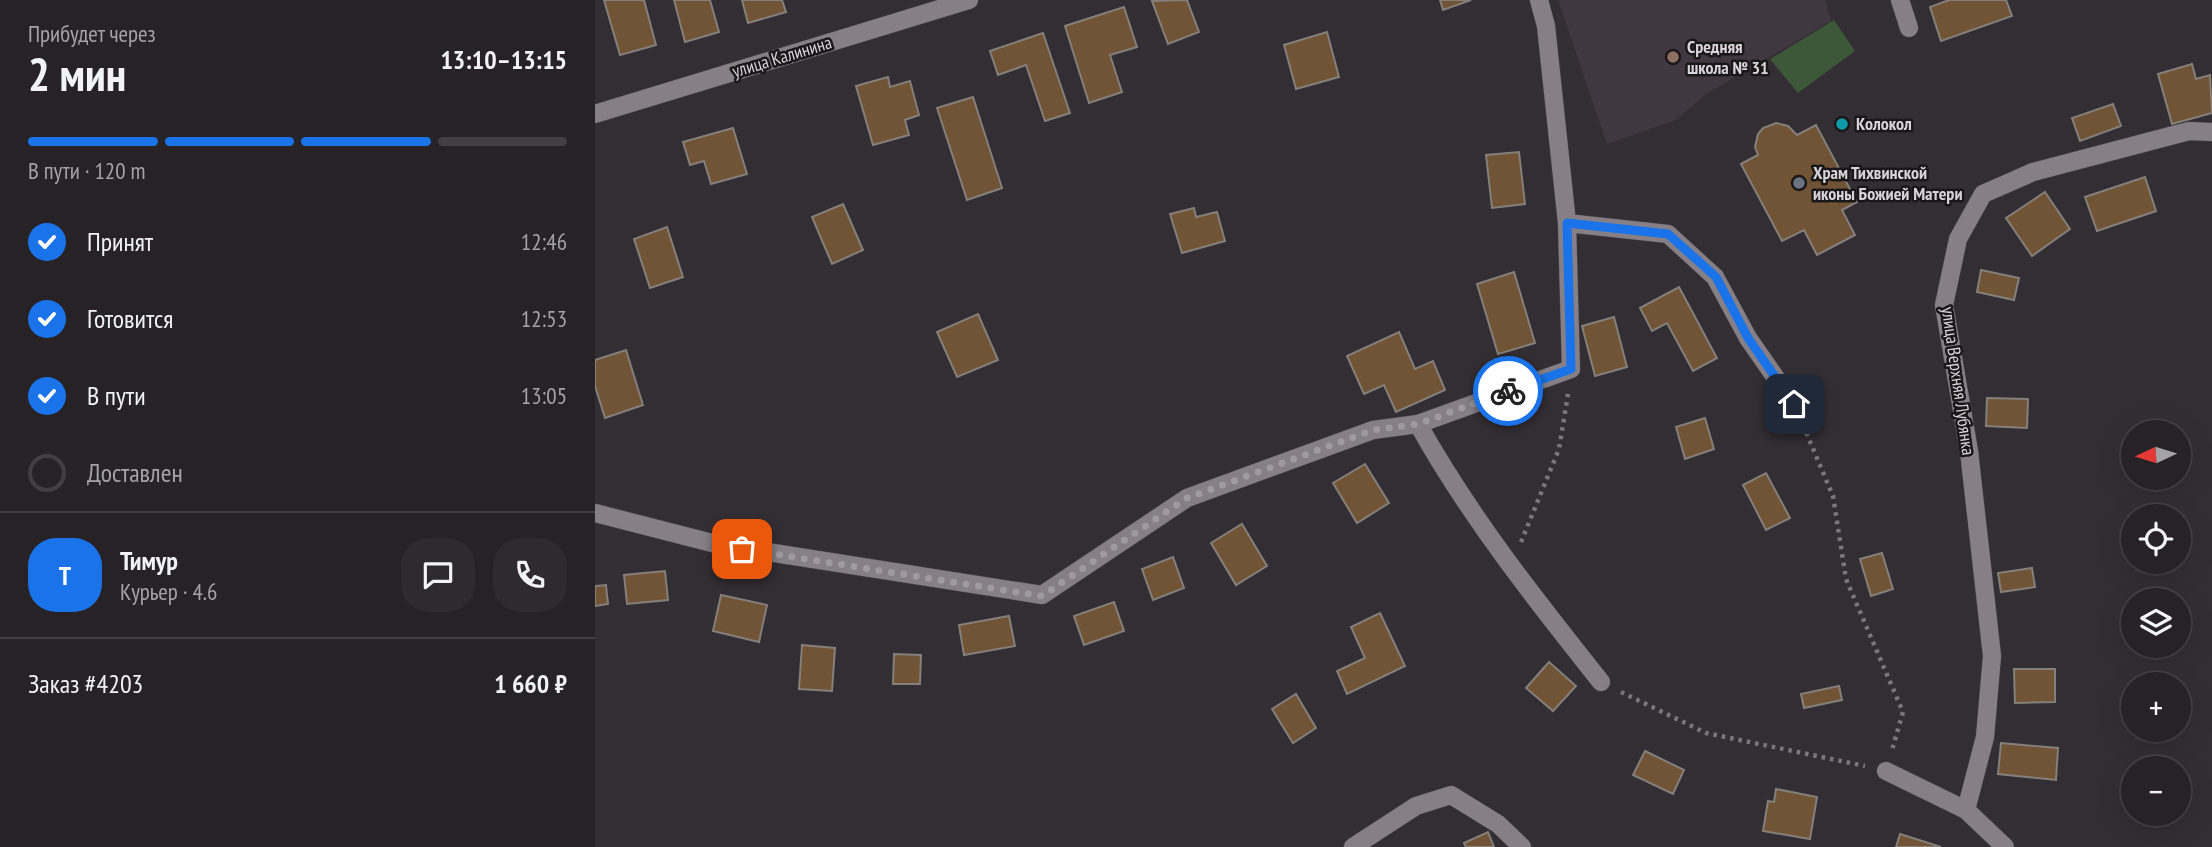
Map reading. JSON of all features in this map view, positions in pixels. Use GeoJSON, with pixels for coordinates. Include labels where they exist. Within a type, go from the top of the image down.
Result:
{"type":"FeatureCollection","features":[{"type":"Feature","properties":{"kind":"street","name":"улица Калинина"},"geometry":{"type":"LineString","coordinates":[[595,114],[969,0]]}},
{"type":"Feature","properties":{"kind":"street"},"geometry":{"type":"LineString","coordinates":[[595,513],[716,544],[1042,596],[1187,498],[1373,430],[1418,424],[1571,369],[1567,223],[1546,26],[1539,0]]}},
{"type":"Feature","properties":{"kind":"street"},"geometry":{"type":"LineString","coordinates":[[1900,0],[1909,28]]}},
{"type":"Feature","properties":{"kind":"street","name":"улица Верхняя Лубянка"},"geometry":{"type":"LineString","coordinates":[[1966,810],[1985,737],[1992,656],[1969,451],[1944,305],[1958,239],[1983,194],[2032,172],[2189,131],[2212,132]]}},
{"type":"Feature","properties":{"kind":"street"},"geometry":{"type":"LineString","coordinates":[[1567,223],[1668,234],[1716,277],[1748,338],[1794,404]]}},
{"type":"Feature","properties":{"kind":"street"},"geometry":{"type":"LineString","coordinates":[[1418,424],[1444,470],[1510,567],[1601,682]]}},
{"type":"Feature","properties":{"kind":"street"},"geometry":{"type":"LineString","coordinates":[[1886,771],[1966,810],[2005,847]]}},
{"type":"Feature","properties":{"kind":"street"},"geometry":{"type":"LineString","coordinates":[[1353,847],[1416,806],[1451,795],[1498,824],[1522,847]]}},
{"type":"Feature","properties":{"kind":"path"},"geometry":{"type":"LineString","coordinates":[[1510,567],[1559,449],[1571,369]]}},
{"type":"Feature","properties":{"kind":"path"},"geometry":{"type":"LineString","coordinates":[[1601,682],[1706,733],[1886,771],[1903,712],[1846,579],[1833,496],[1794,404]]}},
{"type":"Feature","properties":{"kind":"shaded area","name":"Средняя школа № 31"},"geometry":{"type":"Polygon","coordinates":[[[1558,0],[1825,0],[1831,21],[1706,94],[1676,120],[1607,144],[1558,0]]]}},
{"type":"Feature","properties":{"kind":"green space"},"geometry":{"type":"Polygon","coordinates":[[[1834,20],[1855,51],[1798,93],[1770,59],[1834,20]]]}},
{"type":"Feature","properties":{"kind":"building"},"geometry":{"type":"Polygon","coordinates":[[[604,0],[644,0],[656,45],[620,55],[604,0]]]}},
{"type":"Feature","properties":{"kind":"building"},"geometry":{"type":"Polygon","coordinates":[[[674,0],[710,0],[719,32],[685,42],[674,0]]]}},
{"type":"Feature","properties":{"kind":"building"},"geometry":{"type":"Polygon","coordinates":[[[742,0],[782,0],[786,12],[748,23],[742,0]]]}},
{"type":"Feature","properties":{"kind":"building"},"geometry":{"type":"Polygon","coordinates":[[[1187,0],[1199,32],[1168,44],[1152,1],[1187,0]]]}},
{"type":"Feature","properties":{"kind":"building"},"geometry":{"type":"Polygon","coordinates":[[[1440,0],[1471,0],[1443,10],[1440,0]]]}},
{"type":"Feature","properties":{"kind":"building"},"geometry":{"type":"Polygon","coordinates":[[[1949,0],[2006,0],[2012,16],[1941,41],[1930,7],[1949,0]]]}},
{"type":"Feature","properties":{"kind":"building"},"geometry":{"type":"Polygon","coordinates":[[[1124,7],[1137,47],[1110,55],[1122,92],[1089,103],[1065,26],[1124,7]]]}},
{"type":"Feature","properties":{"kind":"building"},"geometry":{"type":"Polygon","coordinates":[[[1327,32],[1339,77],[1296,89],[1284,45],[1327,32]]]}},
{"type":"Feature","properties":{"kind":"building"},"geometry":{"type":"Polygon","coordinates":[[[1043,33],[1070,113],[1045,121],[1026,65],[998,75],[990,51],[1043,33]]]}},
{"type":"Feature","properties":{"kind":"building"},"geometry":{"type":"Polygon","coordinates":[[[2192,64],[2196,79],[2210,75],[2212,113],[2172,124],[2158,74],[2192,64]]]}},
{"type":"Feature","properties":{"kind":"building"},"geometry":{"type":"Polygon","coordinates":[[[888,77],[890,87],[910,81],[919,115],[905,120],[909,135],[873,145],[856,86],[888,77]]]}},
{"type":"Feature","properties":{"kind":"building"},"geometry":{"type":"Polygon","coordinates":[[[973,97],[1002,188],[967,200],[937,108],[973,97]]]}},
{"type":"Feature","properties":{"kind":"building"},"geometry":{"type":"Polygon","coordinates":[[[2113,104],[2121,126],[2080,141],[2072,118],[2113,104]]]}},
{"type":"Feature","properties":{"kind":"building","name":"Храм Тихвинской иконы Божией Матери"},"geometry":{"type":"Polygon","coordinates":[[[1776,123],[1788,126],[1797,135],[1816,125],[1857,202],[1842,210],[1855,235],[1817,255],[1804,230],[1782,241],[1741,164],[1758,155],[1755,147],[1758,134],[1763,128],[1776,123]]]}},
{"type":"Feature","properties":{"kind":"building"},"geometry":{"type":"Polygon","coordinates":[[[733,128],[747,174],[711,184],[704,161],[690,165],[683,142],[733,128]]]}},
{"type":"Feature","properties":{"kind":"building"},"geometry":{"type":"Polygon","coordinates":[[[1519,152],[1525,204],[1492,208],[1486,155],[1519,152]]]}},
{"type":"Feature","properties":{"kind":"building"},"geometry":{"type":"Polygon","coordinates":[[[2145,177],[2156,211],[2097,231],[2085,197],[2145,177]]]}},
{"type":"Feature","properties":{"kind":"building"},"geometry":{"type":"Polygon","coordinates":[[[2045,192],[2070,229],[2032,256],[2006,218],[2045,192]]]}},
{"type":"Feature","properties":{"kind":"building"},"geometry":{"type":"Polygon","coordinates":[[[843,204],[863,250],[832,264],[812,217],[843,204]]]}},
{"type":"Feature","properties":{"kind":"building"},"geometry":{"type":"Polygon","coordinates":[[[1194,208],[1196,217],[1217,212],[1225,241],[1182,253],[1170,214],[1194,208]]]}},
{"type":"Feature","properties":{"kind":"building"},"geometry":{"type":"Polygon","coordinates":[[[667,227],[683,277],[650,288],[634,239],[667,227]]]}},
{"type":"Feature","properties":{"kind":"building"},"geometry":{"type":"Polygon","coordinates":[[[1981,270],[2019,278],[2014,300],[1977,292],[1981,270]]]}},
{"type":"Feature","properties":{"kind":"building"},"geometry":{"type":"Polygon","coordinates":[[[1514,272],[1535,343],[1498,354],[1477,284],[1514,272]]]}},
{"type":"Feature","properties":{"kind":"building"},"geometry":{"type":"Polygon","coordinates":[[[1679,287],[1717,358],[1693,371],[1667,323],[1652,331],[1640,308],[1679,287]]]}},
{"type":"Feature","properties":{"kind":"building"},"geometry":{"type":"Polygon","coordinates":[[[978,314],[998,360],[957,377],[937,332],[978,314]]]}},
{"type":"Feature","properties":{"kind":"building"},"geometry":{"type":"Polygon","coordinates":[[[1614,317],[1627,367],[1595,376],[1582,326],[1614,317]]]}},
{"type":"Feature","properties":{"kind":"building"},"geometry":{"type":"Polygon","coordinates":[[[1399,332],[1415,369],[1433,361],[1445,390],[1396,412],[1384,385],[1364,394],[1347,356],[1399,332]]]}},
{"type":"Feature","properties":{"kind":"building"},"geometry":{"type":"Polygon","coordinates":[[[626,350],[643,405],[605,418],[595,386],[595,360],[626,350]]]}},
{"type":"Feature","properties":{"kind":"building"},"geometry":{"type":"Polygon","coordinates":[[[1987,398],[2028,399],[2027,428],[1986,426],[1987,398]]]}},
{"type":"Feature","properties":{"kind":"building"},"geometry":{"type":"Polygon","coordinates":[[[1705,418],[1714,449],[1685,459],[1676,427],[1705,418]]]}},
{"type":"Feature","properties":{"kind":"building"},"geometry":{"type":"Polygon","coordinates":[[[1365,464],[1389,503],[1357,523],[1333,483],[1365,464]]]}},
{"type":"Feature","properties":{"kind":"building"},"geometry":{"type":"Polygon","coordinates":[[[1766,473],[1790,518],[1766,530],[1743,485],[1766,473]]]}},
{"type":"Feature","properties":{"kind":"building"},"geometry":{"type":"Polygon","coordinates":[[[1242,524],[1267,566],[1236,585],[1211,543],[1242,524]]]}},
{"type":"Feature","properties":{"kind":"building"},"geometry":{"type":"Polygon","coordinates":[[[1882,553],[1893,589],[1871,596],[1860,559],[1882,553]]]}},
{"type":"Feature","properties":{"kind":"building"},"geometry":{"type":"Polygon","coordinates":[[[1173,557],[1184,588],[1153,600],[1142,569],[1173,557]]]}},
{"type":"Feature","properties":{"kind":"building"},"geometry":{"type":"Polygon","coordinates":[[[2032,568],[2035,587],[2001,592],[1998,573],[2032,568]]]}},
{"type":"Feature","properties":{"kind":"building"},"geometry":{"type":"Polygon","coordinates":[[[665,571],[668,600],[627,604],[624,575],[665,571]]]}},
{"type":"Feature","properties":{"kind":"building"},"geometry":{"type":"Polygon","coordinates":[[[606,585],[608,604],[595,606],[595,586],[606,585]]]}},
{"type":"Feature","properties":{"kind":"building"},"geometry":{"type":"Polygon","coordinates":[[[721,595],[767,605],[759,642],[713,631],[721,595]]]}},
{"type":"Feature","properties":{"kind":"building"},"geometry":{"type":"Polygon","coordinates":[[[1114,602],[1124,631],[1084,645],[1074,616],[1114,602]]]}},
{"type":"Feature","properties":{"kind":"building"},"geometry":{"type":"Polygon","coordinates":[[[1380,613],[1405,666],[1347,694],[1337,671],[1365,658],[1351,627],[1380,613]]]}},
{"type":"Feature","properties":{"kind":"building"},"geometry":{"type":"Polygon","coordinates":[[[1009,616],[1015,646],[964,655],[959,625],[1009,616]]]}},
{"type":"Feature","properties":{"kind":"building"},"geometry":{"type":"Polygon","coordinates":[[[802,645],[835,648],[832,691],[799,689],[802,645]]]}},
{"type":"Feature","properties":{"kind":"building"},"geometry":{"type":"Polygon","coordinates":[[[894,654],[921,655],[920,684],[893,684],[894,654]]]}},
{"type":"Feature","properties":{"kind":"building"},"geometry":{"type":"Polygon","coordinates":[[[1549,662],[1576,686],[1553,711],[1526,688],[1549,662]]]}},
{"type":"Feature","properties":{"kind":"building"},"geometry":{"type":"Polygon","coordinates":[[[2014,669],[2055,669],[2055,702],[2015,703],[2014,669]]]}},
{"type":"Feature","properties":{"kind":"building"},"geometry":{"type":"Polygon","coordinates":[[[1839,686],[1842,700],[1804,708],[1801,694],[1839,686]]]}},
{"type":"Feature","properties":{"kind":"building"},"geometry":{"type":"Polygon","coordinates":[[[1296,694],[1316,728],[1293,743],[1272,709],[1296,694]]]}},
{"type":"Feature","properties":{"kind":"building"},"geometry":{"type":"Polygon","coordinates":[[[2001,743],[2058,748],[2056,780],[1998,774],[2001,743]]]}},
{"type":"Feature","properties":{"kind":"building"},"geometry":{"type":"Polygon","coordinates":[[[1645,751],[1684,770],[1673,794],[1633,775],[1645,751]]]}},
{"type":"Feature","properties":{"kind":"building"},"geometry":{"type":"Polygon","coordinates":[[[1776,789],[1817,797],[1810,839],[1763,831],[1768,801],[1774,802],[1776,789]]]}},
{"type":"Feature","properties":{"kind":"building"},"geometry":{"type":"Polygon","coordinates":[[[1488,832],[1494,847],[1466,847],[1464,843],[1488,832]]]}},
{"type":"Feature","properties":{"kind":"building"},"geometry":{"type":"Polygon","coordinates":[[[1900,834],[1941,847],[1896,847],[1900,834]]]}},
{"type":"Feature","properties":{"kind":"way so far"},"geometry":{"type":"LineString","coordinates":[[742,549],[1042,596],[1187,498],[1373,430],[1418,424],[1508,391]]}},
{"type":"Feature","properties":{"kind":"place","name":"Средняя школа № 31"},"geometry":{"type":"Point","coordinates":[1673,57]}},
{"type":"Feature","properties":{"kind":"place","name":"Колокол"},"geometry":{"type":"Point","coordinates":[1842,124]}},
{"type":"Feature","properties":{"kind":"place","name":"Храм Тихвинской иконы Божией Матери"},"geometry":{"type":"Point","coordinates":[1799,183]}},
{"type":"Feature","properties":{"kind":"route"},"geometry":{"type":"LineString","coordinates":[[1508,391],[1571,369],[1567,223],[1668,234],[1716,277],[1748,338],[1794,404]]}}]}
